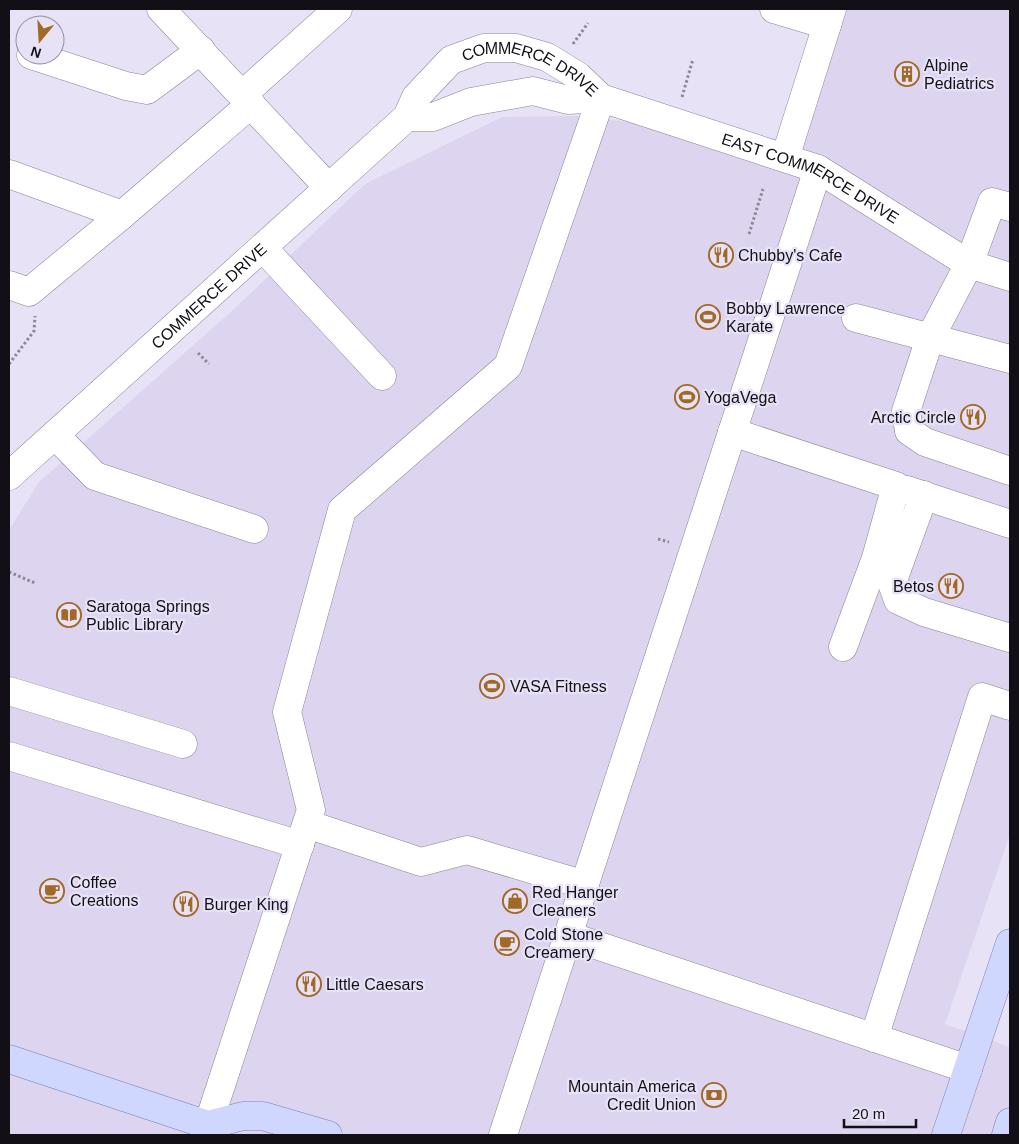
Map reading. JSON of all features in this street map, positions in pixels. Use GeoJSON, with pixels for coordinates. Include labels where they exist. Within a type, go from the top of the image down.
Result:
{"type":"FeatureCollection","features":[{"type":"Feature","properties":{"kind":"main road"},"geometry":{"type":"LineString","coordinates":[[946,1135],[1010,943]]}},
{"type":"Feature","properties":{"kind":"main road"},"geometry":{"type":"LineString","coordinates":[[9,1059],[212,1130],[243,1116],[263,1116],[328,1135]]}},
{"type":"Feature","properties":{"kind":"main road"},"geometry":{"type":"LineString","coordinates":[[1006,1135],[1010,1122]]}},
{"type":"Feature","properties":{"kind":"street"},"geometry":{"type":"LineString","coordinates":[[9,286],[29,292],[122,215],[246,99],[338,9]]}},
{"type":"Feature","properties":{"kind":"street"},"geometry":{"type":"LineString","coordinates":[[774,9],[830,17],[785,158]]}},
{"type":"Feature","properties":{"kind":"street"},"geometry":{"type":"LineString","coordinates":[[168,11],[200,50],[329,188]]}},
{"type":"Feature","properties":{"kind":"street","name":"COMMERCE DRIVE"},"geometry":{"type":"LineString","coordinates":[[12,469],[56,435],[407,117],[416,97],[451,60],[484,48],[516,48],[547,58],[578,76],[601,98]]}},
{"type":"Feature","properties":{"kind":"street"},"geometry":{"type":"LineString","coordinates":[[62,65],[126,86],[147,90],[200,50]]}},
{"type":"Feature","properties":{"kind":"street","name":"COMMERCE DRIVE"},"geometry":{"type":"LineString","coordinates":[[407,117],[433,117],[471,102],[534,91],[568,100],[601,98]]}},
{"type":"Feature","properties":{"kind":"street"},"geometry":{"type":"LineString","coordinates":[[212,1130],[311,810],[287,712],[342,510],[508,366],[601,98]]}},
{"type":"Feature","properties":{"kind":"street","name":"EAST COMMERCE DRIVE"},"geometry":{"type":"LineString","coordinates":[[601,98],[818,169],[969,264],[1010,277]]}},
{"type":"Feature","properties":{"kind":"street"},"geometry":{"type":"LineString","coordinates":[[503,1135],[818,169]]}},
{"type":"Feature","properties":{"kind":"street"},"geometry":{"type":"LineString","coordinates":[[9,174],[122,215]]}},
{"type":"Feature","properties":{"kind":"street"},"geometry":{"type":"LineString","coordinates":[[1010,207],[992,202],[969,264],[930,338],[906,411],[909,431],[924,442],[1010,471]]}},
{"type":"Feature","properties":{"kind":"street"},"geometry":{"type":"LineString","coordinates":[[262,248],[382,376]]}},
{"type":"Feature","properties":{"kind":"street"},"geometry":{"type":"LineString","coordinates":[[856,318],[1010,359]]}},
{"type":"Feature","properties":{"kind":"street"},"geometry":{"type":"LineString","coordinates":[[732,432],[1010,524]]}},
{"type":"Feature","properties":{"kind":"street"},"geometry":{"type":"LineString","coordinates":[[56,435],[95,476],[254,529]]}},
{"type":"Feature","properties":{"kind":"street"},"geometry":{"type":"LineString","coordinates":[[844,646],[876,558],[896,486]]}},
{"type":"Feature","properties":{"kind":"street"},"geometry":{"type":"LineString","coordinates":[[924,495],[892,583],[898,600],[924,612],[1010,638]]}},
{"type":"Feature","properties":{"kind":"street"},"geometry":{"type":"LineString","coordinates":[[9,691],[183,744]]}},
{"type":"Feature","properties":{"kind":"street"},"geometry":{"type":"LineString","coordinates":[[874,1038],[982,697],[1010,706]]}},
{"type":"Feature","properties":{"kind":"street"},"geometry":{"type":"LineString","coordinates":[[9,756],[303,834],[421,862],[468,850],[585,885]]}},
{"type":"Feature","properties":{"kind":"street"},"geometry":{"type":"LineString","coordinates":[[569,936],[968,1069]]}},
{"type":"Feature","properties":{"kind":"path"},"geometry":{"type":"LineString","coordinates":[[572,46],[588,23]]}},
{"type":"Feature","properties":{"kind":"path"},"geometry":{"type":"LineString","coordinates":[[680,102],[693,59]]}},
{"type":"Feature","properties":{"kind":"path"},"geometry":{"type":"LineString","coordinates":[[748,234],[763,189]]}},
{"type":"Feature","properties":{"kind":"path"},"geometry":{"type":"LineString","coordinates":[[9,364],[34,331],[35,314]]}},
{"type":"Feature","properties":{"kind":"path"},"geometry":{"type":"LineString","coordinates":[[198,353],[209,364]]}},
{"type":"Feature","properties":{"kind":"path"},"geometry":{"type":"LineString","coordinates":[[9,572],[35,582]]}},
{"type":"Feature","properties":{"kind":"shaded area"},"geometry":{"type":"Polygon","coordinates":[[[846,9],[1010,9],[1010,834],[945,1024],[1010,1047],[1010,1135],[9,1135],[9,530],[39,482],[233,310],[365,184],[502,117],[576,116],[805,142],[846,9]]]}},
{"type":"Feature","properties":{"kind":"place","name":"Alpine Pediatrics"},"geometry":{"type":"Point","coordinates":[907,74]}},
{"type":"Feature","properties":{"kind":"place","name":"Chubby's Cafe"},"geometry":{"type":"Point","coordinates":[721,255]}},
{"type":"Feature","properties":{"kind":"place","name":"Bobby Lawrence Karate"},"geometry":{"type":"Point","coordinates":[708,317]}},
{"type":"Feature","properties":{"kind":"place","name":"YogaVega"},"geometry":{"type":"Point","coordinates":[687,397]}},
{"type":"Feature","properties":{"kind":"place","name":"Arctic Circle"},"geometry":{"type":"Point","coordinates":[973,417]}},
{"type":"Feature","properties":{"kind":"place","name":"Betos"},"geometry":{"type":"Point","coordinates":[951,586]}},
{"type":"Feature","properties":{"kind":"place","name":"Saratoga Springs Public Library"},"geometry":{"type":"Point","coordinates":[69,615]}},
{"type":"Feature","properties":{"kind":"place","name":"VASA Fitness"},"geometry":{"type":"Point","coordinates":[492,686]}},
{"type":"Feature","properties":{"kind":"place","name":"Coffee Creations"},"geometry":{"type":"Point","coordinates":[52,891]}},
{"type":"Feature","properties":{"kind":"place","name":"Red Hanger Cleaners"},"geometry":{"type":"Point","coordinates":[515,901]}},
{"type":"Feature","properties":{"kind":"place","name":"Burger King"},"geometry":{"type":"Point","coordinates":[186,904]}},
{"type":"Feature","properties":{"kind":"place","name":"Cold Stone Creamery"},"geometry":{"type":"Point","coordinates":[507,943]}},
{"type":"Feature","properties":{"kind":"place","name":"Little Caesars"},"geometry":{"type":"Point","coordinates":[309,984]}},
{"type":"Feature","properties":{"kind":"place","name":"Mountain America Credit Union"},"geometry":{"type":"Point","coordinates":[714,1095]}}]}
